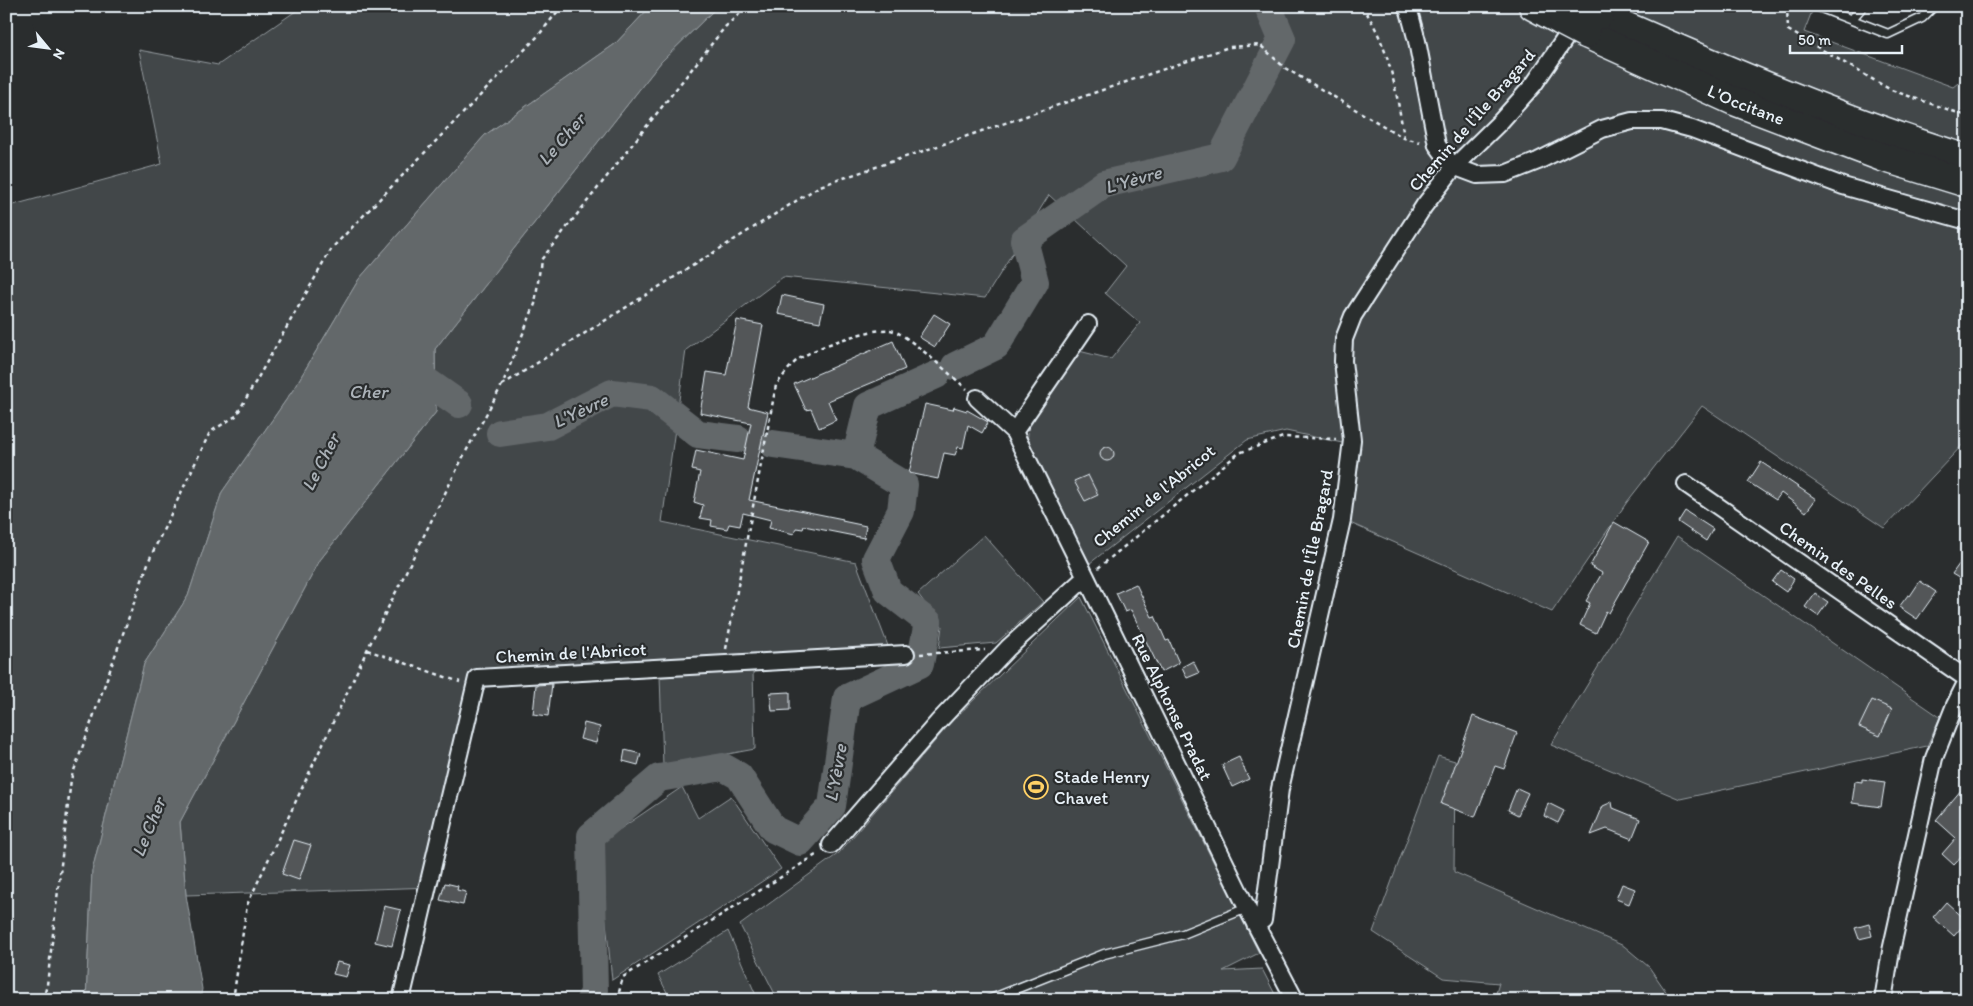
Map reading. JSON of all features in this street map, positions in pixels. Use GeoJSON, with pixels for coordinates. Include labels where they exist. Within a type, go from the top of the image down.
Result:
{"type":"FeatureCollection","features":[{"type":"Feature","properties":{"kind":"highway","name":"L'Occitane"},"geometry":{"type":"LineString","coordinates":[[1533,6],[1584,17],[1834,114],[1967,158]]}},
{"type":"Feature","properties":{"kind":"highway","name":"L'Occitane"},"geometry":{"type":"LineString","coordinates":[[1584,17],[1734,100],[1882,157],[1967,183]]}},
{"type":"Feature","properties":{"kind":"street"},"geometry":{"type":"LineString","coordinates":[[1406,6],[1417,42],[1436,145],[1455,166],[1477,175],[1505,174],[1602,129],[1632,121],[1662,121],[1692,129],[1843,186],[1966,221]]}},
{"type":"Feature","properties":{"kind":"street","name":"Chemin de l'Île Bragard"},"geometry":{"type":"LineString","coordinates":[[1255,924],[1263,920],[1280,789],[1342,520],[1352,440],[1343,362],[1344,339],[1353,316],[1414,222],[1455,166],[1501,121],[1534,84],[1584,17]]}},
{"type":"Feature","properties":{"kind":"street"},"geometry":{"type":"LineString","coordinates":[[1014,432],[1088,324]]}},
{"type":"Feature","properties":{"kind":"street","name":"Rue Alphonse Pradat"},"geometry":{"type":"LineString","coordinates":[[977,398],[1014,432],[1294,1000]]}},
{"type":"Feature","properties":{"kind":"street","name":"Chemin des Pelles"},"geometry":{"type":"LineString","coordinates":[[1686,484],[1967,680],[1934,758],[1891,951],[1883,1000]]}},
{"type":"Feature","properties":{"kind":"street"},"geometry":{"type":"LineString","coordinates":[[831,845],[939,721],[1008,648],[1086,577]]}},
{"type":"Feature","properties":{"kind":"street","name":"Chemin de l'Abricot"},"geometry":{"type":"LineString","coordinates":[[476,687],[477,678],[906,654]]}},
{"type":"Feature","properties":{"kind":"street"},"geometry":{"type":"LineString","coordinates":[[401,1000],[476,687]]}},
{"type":"Feature","properties":{"kind":"lane"},"geometry":{"type":"LineString","coordinates":[[1816,6],[1888,34],[1922,18],[1934,6]]}},
{"type":"Feature","properties":{"kind":"lane"},"geometry":{"type":"LineString","coordinates":[[1852,19],[1863,6]]}},
{"type":"Feature","properties":{"kind":"lane"},"geometry":{"type":"LineString","coordinates":[[988,1000],[1104,954],[1183,934],[1247,908]]}},
{"type":"Feature","properties":{"kind":"path"},"geometry":{"type":"LineString","coordinates":[[43,1000],[47,984],[71,779],[150,558],[210,432],[236,416],[332,248],[538,36],[562,6]]}},
{"type":"Feature","properties":{"kind":"path"},"geometry":{"type":"LineString","coordinates":[[233,1000],[247,905],[367,650],[463,457],[502,386],[535,304],[541,260],[725,27],[748,6]]}},
{"type":"Feature","properties":{"kind":"path"},"geometry":{"type":"LineString","coordinates":[[1362,6],[1375,24],[1390,67],[1404,138]]}},
{"type":"Feature","properties":{"kind":"path"},"geometry":{"type":"LineString","coordinates":[[1787,6],[1788,30],[1891,90],[1967,116]]}},
{"type":"Feature","properties":{"kind":"path"},"geometry":{"type":"LineString","coordinates":[[502,386],[820,186],[1229,47],[1260,45],[1285,68],[1404,138],[1436,145]]}},
{"type":"Feature","properties":{"kind":"path"},"geometry":{"type":"LineString","coordinates":[[723,664],[776,385],[798,359],[834,342],[855,336],[891,330],[903,336],[977,398]]}},
{"type":"Feature","properties":{"kind":"path","name":"Chemin de l'Abricot"},"geometry":{"type":"LineString","coordinates":[[1086,577],[1239,453],[1283,437],[1352,440]]}},
{"type":"Feature","properties":{"kind":"path"},"geometry":{"type":"LineString","coordinates":[[906,654],[1008,648]]}},
{"type":"Feature","properties":{"kind":"path"},"geometry":{"type":"LineString","coordinates":[[367,650],[476,687]]}},
{"type":"Feature","properties":{"kind":"path"},"geometry":{"type":"LineString","coordinates":[[617,1000],[623,977],[831,845]]}},
{"type":"Feature","properties":{"kind":"shaded area"},"geometry":{"type":"Polygon","coordinates":[[[303,6],[651,6],[615,44],[485,135],[359,279],[293,390],[222,492],[188,596],[144,664],[92,871],[86,1000],[6,1000],[6,207],[162,164],[139,50],[218,65],[303,6]]]}},
{"type":"Feature","properties":{"kind":"shaded area"},"geometry":{"type":"Polygon","coordinates":[[[718,6],[1814,6],[1804,32],[1953,87],[1967,76],[1967,440],[1884,528],[1702,406],[1627,502],[1552,612],[1350,523],[1361,447],[1286,431],[1247,440],[1085,567],[1027,442],[1031,409],[1075,350],[1111,359],[1140,323],[1105,293],[1126,266],[1049,195],[985,298],[783,277],[686,350],[662,522],[856,562],[893,659],[480,679],[434,887],[186,895],[180,822],[320,560],[436,412],[435,349],[661,62],[718,6]]]}},
{"type":"Feature","properties":{"kind":"shaded area"},"geometry":{"type":"Polygon","coordinates":[[[984,535],[1043,602],[996,643],[939,648],[942,626],[918,594],[984,535]]]}},
{"type":"Feature","properties":{"kind":"shaded area"},"geometry":{"type":"Polygon","coordinates":[[[1677,536],[1940,717],[1927,746],[1680,799],[1551,745],[1677,536]]]}},
{"type":"Feature","properties":{"kind":"shaded area","name":"Stade Henry Chavet"},"geometry":{"type":"Polygon","coordinates":[[[1081,597],[1259,953],[1223,971],[1262,969],[1278,1000],[778,1000],[740,925],[839,853],[953,720],[1081,597]]]}},
{"type":"Feature","properties":{"kind":"shaded area"},"geometry":{"type":"Polygon","coordinates":[[[753,672],[755,749],[663,766],[660,675],[753,672]]]}},
{"type":"Feature","properties":{"kind":"shaded area"},"geometry":{"type":"Polygon","coordinates":[[[1438,756],[1455,761],[1454,872],[1624,946],[1649,967],[1672,1000],[1494,1000],[1499,983],[1443,978],[1373,932],[1438,756]]]}},
{"type":"Feature","properties":{"kind":"shaded area"},"geometry":{"type":"Polygon","coordinates":[[[682,787],[698,818],[731,796],[781,869],[612,980],[598,844],[682,787]]]}},
{"type":"Feature","properties":{"kind":"shaded area"},"geometry":{"type":"Polygon","coordinates":[[[728,931],[758,1000],[671,1000],[658,975],[728,931]]]}},
{"type":"Feature","properties":{"kind":"water","name":"Cher"},"geometry":{"type":"Polygon","coordinates":[[[651,6],[718,6],[661,62],[435,349],[436,412],[320,560],[180,822],[186,895],[202,989],[200,1000],[86,1000],[92,871],[144,664],[188,596],[222,492],[293,390],[359,279],[485,135],[615,44],[651,6]]]}},
{"type":"Feature","properties":{"kind":"building"},"geometry":{"type":"Polygon","coordinates":[[[782,295],[824,304],[820,322],[778,314],[782,295]]]}},
{"type":"Feature","properties":{"kind":"building"},"geometry":{"type":"Polygon","coordinates":[[[934,314],[950,324],[935,347],[919,337],[934,314]]]}},
{"type":"Feature","properties":{"kind":"building"},"geometry":{"type":"Polygon","coordinates":[[[737,320],[763,325],[748,407],[768,412],[749,500],[843,519],[842,521],[866,526],[864,538],[804,526],[803,529],[796,528],[794,534],[769,528],[771,520],[743,513],[740,526],[729,524],[727,529],[711,526],[712,520],[700,518],[703,505],[694,502],[700,472],[692,470],[696,450],[743,460],[751,423],[700,413],[707,372],[726,375],[737,320]]]}},
{"type":"Feature","properties":{"kind":"building"},"geometry":{"type":"Polygon","coordinates":[[[893,341],[905,369],[828,401],[836,420],[819,428],[811,409],[806,410],[794,384],[893,341]]]}},
{"type":"Feature","properties":{"kind":"building"},"geometry":{"type":"Polygon","coordinates":[[[925,404],[953,410],[954,407],[967,410],[988,422],[982,433],[968,425],[963,448],[958,447],[955,455],[944,453],[938,479],[909,473],[925,404]]]}},
{"type":"Feature","properties":{"kind":"building"},"geometry":{"type":"Polygon","coordinates":[[[1107,447],[1112,449],[1114,454],[1112,459],[1107,461],[1102,459],[1100,454],[1102,449],[1107,447]]]}},
{"type":"Feature","properties":{"kind":"building"},"geometry":{"type":"Polygon","coordinates":[[[1761,462],[1816,499],[1806,512],[1781,493],[1776,500],[1748,482],[1761,462]]]}},
{"type":"Feature","properties":{"kind":"building"},"geometry":{"type":"Polygon","coordinates":[[[1088,475],[1098,495],[1085,501],[1074,481],[1088,475]]]}},
{"type":"Feature","properties":{"kind":"building"},"geometry":{"type":"Polygon","coordinates":[[[1685,511],[1713,529],[1706,541],[1678,522],[1685,511]]]}},
{"type":"Feature","properties":{"kind":"building"},"geometry":{"type":"Polygon","coordinates":[[[1614,522],[1649,542],[1609,613],[1606,611],[1596,633],[1580,625],[1590,603],[1586,601],[1602,573],[1590,566],[1614,522]]]}},
{"type":"Feature","properties":{"kind":"building"},"geometry":{"type":"Polygon","coordinates":[[[1967,553],[1967,583],[1952,574],[1967,553]]]}},
{"type":"Feature","properties":{"kind":"building"},"geometry":{"type":"Polygon","coordinates":[[[1781,570],[1794,579],[1786,592],[1772,582],[1781,570]]]}},
{"type":"Feature","properties":{"kind":"building"},"geometry":{"type":"Polygon","coordinates":[[[1920,581],[1936,592],[1917,619],[1899,607],[1908,595],[1910,596],[1920,581]]]}},
{"type":"Feature","properties":{"kind":"building"},"geometry":{"type":"Polygon","coordinates":[[[1136,584],[1152,617],[1155,616],[1166,641],[1169,640],[1179,663],[1161,672],[1131,610],[1125,612],[1116,593],[1136,584]]]}},
{"type":"Feature","properties":{"kind":"building"},"geometry":{"type":"Polygon","coordinates":[[[1815,593],[1828,602],[1818,616],[1805,607],[1815,593]]]}},
{"type":"Feature","properties":{"kind":"building"},"geometry":{"type":"Polygon","coordinates":[[[1193,661],[1199,673],[1187,678],[1182,667],[1193,661]]]}},
{"type":"Feature","properties":{"kind":"building"},"geometry":{"type":"Polygon","coordinates":[[[552,684],[548,716],[533,714],[536,685],[552,684]]]}},
{"type":"Feature","properties":{"kind":"building"},"geometry":{"type":"Polygon","coordinates":[[[790,692],[790,710],[772,711],[770,693],[790,692]]]}},
{"type":"Feature","properties":{"kind":"building"},"geometry":{"type":"Polygon","coordinates":[[[1872,700],[1892,709],[1880,736],[1859,727],[1872,700]]]}},
{"type":"Feature","properties":{"kind":"building"},"geometry":{"type":"Polygon","coordinates":[[[1473,716],[1517,733],[1504,769],[1495,766],[1475,817],[1441,804],[1473,716]]]}},
{"type":"Feature","properties":{"kind":"building"},"geometry":{"type":"Polygon","coordinates":[[[584,723],[600,727],[596,743],[580,739],[584,723]]]}},
{"type":"Feature","properties":{"kind":"building"},"geometry":{"type":"Polygon","coordinates":[[[625,750],[641,754],[638,765],[623,761],[625,750]]]}},
{"type":"Feature","properties":{"kind":"building"},"geometry":{"type":"Polygon","coordinates":[[[1239,757],[1249,779],[1232,787],[1222,765],[1239,757]]]}},
{"type":"Feature","properties":{"kind":"building"},"geometry":{"type":"Polygon","coordinates":[[[1862,779],[1885,782],[1881,807],[1852,803],[1855,781],[1862,782],[1862,779]]]}},
{"type":"Feature","properties":{"kind":"building"},"geometry":{"type":"Polygon","coordinates":[[[1967,783],[1967,851],[1954,865],[1942,854],[1956,838],[1936,820],[1967,783]]]}},
{"type":"Feature","properties":{"kind":"building"},"geometry":{"type":"Polygon","coordinates":[[[1517,788],[1528,793],[1518,815],[1508,810],[1517,788]]]}},
{"type":"Feature","properties":{"kind":"building"},"geometry":{"type":"Polygon","coordinates":[[[1612,802],[1613,808],[1640,819],[1632,839],[1607,829],[1591,835],[1603,806],[1612,802]]]}},
{"type":"Feature","properties":{"kind":"building"},"geometry":{"type":"Polygon","coordinates":[[[1548,803],[1564,811],[1558,823],[1544,816],[1548,803]]]}},
{"type":"Feature","properties":{"kind":"building"},"geometry":{"type":"Polygon","coordinates":[[[294,840],[311,845],[299,880],[282,874],[294,840]]]}},
{"type":"Feature","properties":{"kind":"building"},"geometry":{"type":"Polygon","coordinates":[[[445,883],[458,886],[457,890],[466,892],[463,905],[440,900],[445,883]]]}},
{"type":"Feature","properties":{"kind":"building"},"geometry":{"type":"Polygon","coordinates":[[[1622,884],[1635,889],[1629,904],[1616,899],[1622,884]]]}},
{"type":"Feature","properties":{"kind":"building"},"geometry":{"type":"Polygon","coordinates":[[[1946,902],[1967,921],[1954,936],[1933,917],[1946,902]]]}},
{"type":"Feature","properties":{"kind":"building"},"geometry":{"type":"Polygon","coordinates":[[[384,906],[401,910],[392,946],[375,942],[384,906]]]}},
{"type":"Feature","properties":{"kind":"building"},"geometry":{"type":"Polygon","coordinates":[[[1869,924],[1872,936],[1859,939],[1855,928],[1869,924]]]}},
{"type":"Feature","properties":{"kind":"building"},"geometry":{"type":"Polygon","coordinates":[[[337,962],[350,965],[346,977],[333,974],[337,962]]]}},
{"type":"Feature","properties":{"kind":"waterway","name":"L'Yèvre"},"geometry":{"type":"LineString","coordinates":[[955,366],[996,346],[1035,282],[1024,240],[1104,184],[1221,157],[1282,39],[1268,6]]}},
{"type":"Feature","properties":{"kind":"waterway","name":"L'Yèvre"},"geometry":{"type":"LineString","coordinates":[[405,366],[459,404]]}},
{"type":"Feature","properties":{"kind":"waterway","name":"L'Yèvre"},"geometry":{"type":"LineString","coordinates":[[856,456],[868,406],[936,375]]}},
{"type":"Feature","properties":{"kind":"waterway","name":"L'Yèvre"},"geometry":{"type":"LineString","coordinates":[[500,433],[548,426],[612,393],[652,398],[698,434],[738,439]]}},
{"type":"Feature","properties":{"kind":"waterway","name":"L'Yèvre"},"geometry":{"type":"LineString","coordinates":[[590,1000],[594,993],[591,836],[659,778],[723,767],[739,776],[773,829],[800,842],[832,806],[847,698],[920,664],[928,622],[888,591],[876,559],[901,511],[904,485],[856,456],[773,444]]}},
{"type":"Feature","properties":{"kind":"place","name":"Stade Henry Chavet"},"geometry":{"type":"Point","coordinates":[1036,787]}},
{"type":"Feature","properties":{"kind":"water label","name":"Le Cher"},"geometry":{"type":"Point","coordinates":[561,139]}},
{"type":"Feature","properties":{"kind":"water label","name":"Le Cher"},"geometry":{"type":"Point","coordinates":[320,462]}},
{"type":"Feature","properties":{"kind":"water label","name":"Le Cher"},"geometry":{"type":"Point","coordinates":[148,827]}}]}
